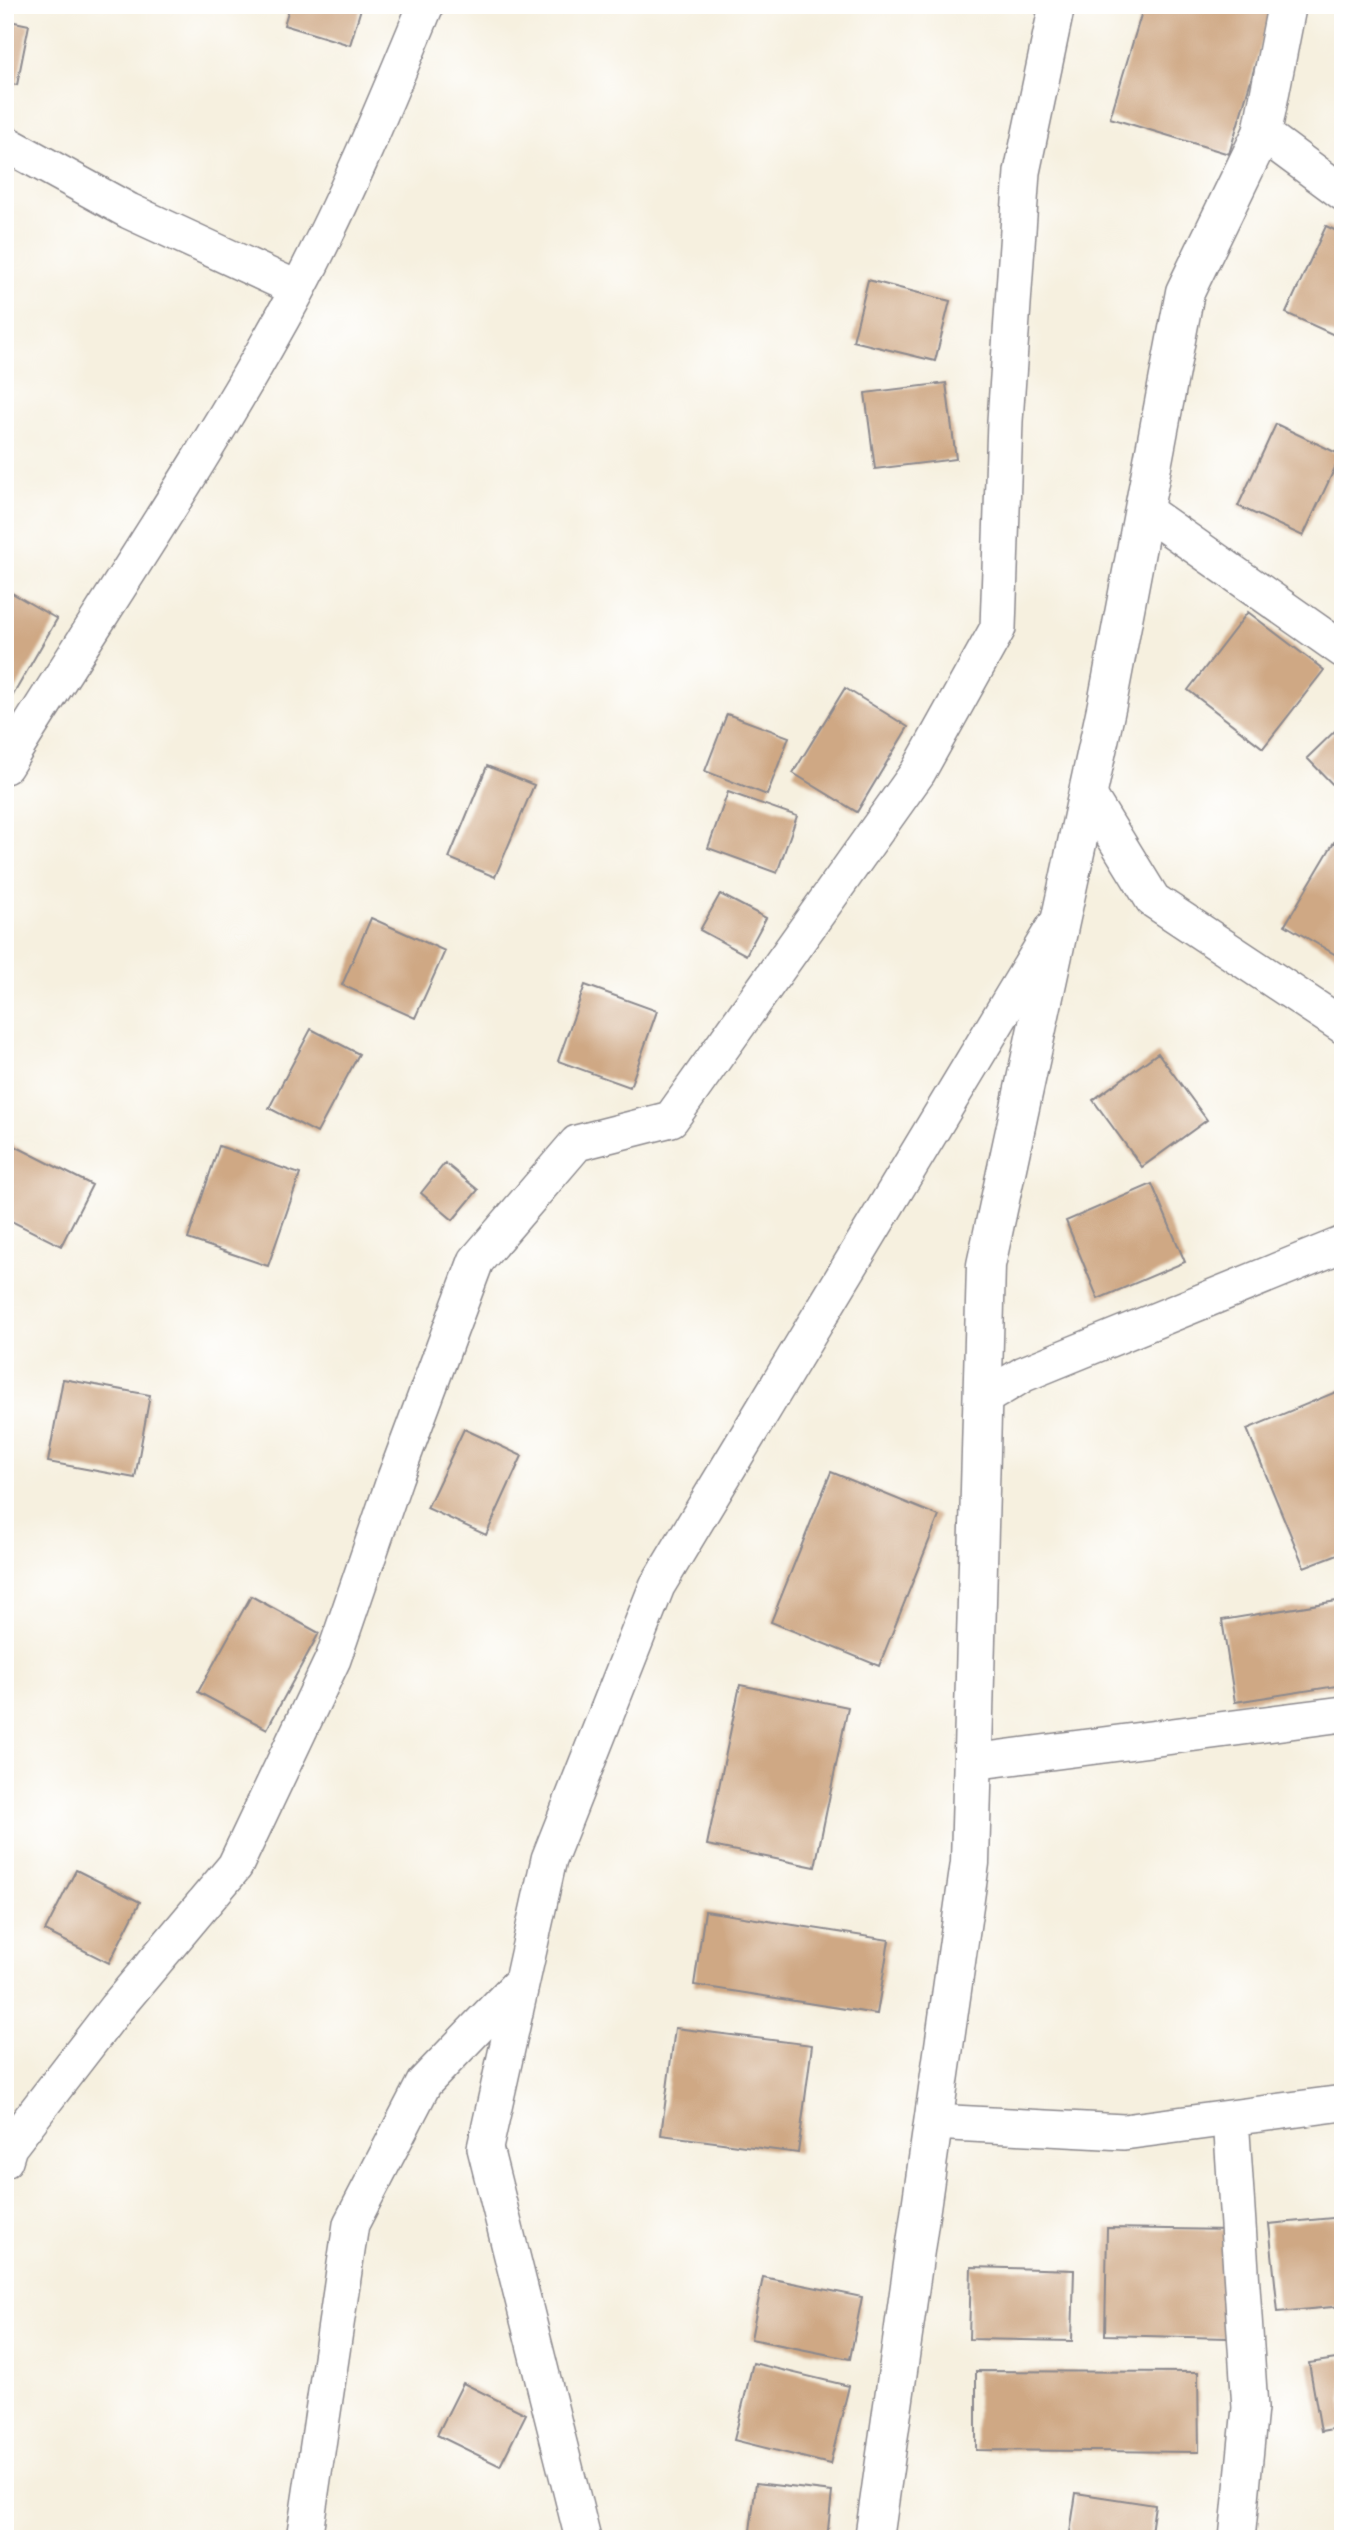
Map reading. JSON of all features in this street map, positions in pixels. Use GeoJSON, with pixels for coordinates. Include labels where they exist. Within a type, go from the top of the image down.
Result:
{"type":"FeatureCollection","features":[{"type":"Feature","properties":{"kind":"street"},"geometry":{"type":"LineString","coordinates":[[5,766],[235,401],[298,289],[368,143],[426,5]]}},
{"type":"Feature","properties":{"kind":"street"},"geometry":{"type":"LineString","coordinates":[[5,2160],[9,2147],[116,2008],[235,1866],[333,1659],[395,1478],[476,1261],[577,1143],[671,1119],[918,772],[999,628],[1005,421],[1022,172],[1057,5]]}},
{"type":"Feature","properties":{"kind":"street"},"geometry":{"type":"LineString","coordinates":[[874,2539],[970,1863],[986,1265],[1088,794],[1185,292],[1262,133],[1287,5]]}},
{"type":"Feature","properties":{"kind":"street"},"geometry":{"type":"LineString","coordinates":[[1262,133],[1343,193]]}},
{"type":"Feature","properties":{"kind":"street"},"geometry":{"type":"LineString","coordinates":[[5,143],[129,211],[298,289]]}},
{"type":"Feature","properties":{"kind":"street"},"geometry":{"type":"LineString","coordinates":[[1144,510],[1343,650]]}},
{"type":"Feature","properties":{"kind":"street"},"geometry":{"type":"LineString","coordinates":[[1088,794],[1153,900],[1343,1026]]}},
{"type":"Feature","properties":{"kind":"street"},"geometry":{"type":"LineString","coordinates":[[583,2539],[485,2148],[549,1859],[657,1586],[1062,915]]}},
{"type":"Feature","properties":{"kind":"street"},"geometry":{"type":"LineString","coordinates":[[982,1399],[1024,1374],[1343,1244]]}},
{"type":"Feature","properties":{"kind":"street"},"geometry":{"type":"LineString","coordinates":[[972,1762],[1343,1714]]}},
{"type":"Feature","properties":{"kind":"street"},"geometry":{"type":"LineString","coordinates":[[304,2539],[351,2224],[424,2083],[522,1981]]}},
{"type":"Feature","properties":{"kind":"street"},"geometry":{"type":"LineString","coordinates":[[933,2122],[1124,2132],[1343,2103]]}},
{"type":"Feature","properties":{"kind":"street"},"geometry":{"type":"LineString","coordinates":[[1231,2118],[1250,2408],[1237,2539]]}},
{"type":"Feature","properties":{"kind":"building"},"geometry":{"type":"Polygon","coordinates":[[[290,5],[362,5],[350,45],[284,25],[290,5]]]}},
{"type":"Feature","properties":{"kind":"building"},"geometry":{"type":"Polygon","coordinates":[[[1144,5],[1273,5],[1229,154],[1110,118],[1144,5]]]}},
{"type":"Feature","properties":{"kind":"building"},"geometry":{"type":"Polygon","coordinates":[[[5,20],[29,25],[17,85],[5,83],[5,20]]]}},
{"type":"Feature","properties":{"kind":"building"},"geometry":{"type":"Polygon","coordinates":[[[1326,226],[1343,234],[1343,339],[1286,313],[1326,226]]]}},
{"type":"Feature","properties":{"kind":"building"},"geometry":{"type":"Polygon","coordinates":[[[868,280],[950,301],[935,361],[853,341],[868,280]]]}},
{"type":"Feature","properties":{"kind":"building"},"geometry":{"type":"Polygon","coordinates":[[[946,383],[956,459],[875,469],[865,393],[946,383]]]}},
{"type":"Feature","properties":{"kind":"building"},"geometry":{"type":"Polygon","coordinates":[[[1276,424],[1341,455],[1303,536],[1238,506],[1276,424]]]}},
{"type":"Feature","properties":{"kind":"building"},"geometry":{"type":"Polygon","coordinates":[[[5,589],[57,619],[12,697],[5,693],[5,589]]]}},
{"type":"Feature","properties":{"kind":"building"},"geometry":{"type":"Polygon","coordinates":[[[1248,612],[1324,670],[1263,748],[1188,690],[1248,612]]]}},
{"type":"Feature","properties":{"kind":"building"},"geometry":{"type":"Polygon","coordinates":[[[845,688],[908,727],[857,812],[793,773],[845,688]]]}},
{"type":"Feature","properties":{"kind":"building"},"geometry":{"type":"Polygon","coordinates":[[[727,714],[789,737],[767,795],[705,771],[727,714]]]}},
{"type":"Feature","properties":{"kind":"building"},"geometry":{"type":"Polygon","coordinates":[[[1343,723],[1343,795],[1307,758],[1343,723]]]}},
{"type":"Feature","properties":{"kind":"building"},"geometry":{"type":"Polygon","coordinates":[[[487,766],[534,785],[495,877],[449,858],[487,766]]]}},
{"type":"Feature","properties":{"kind":"building"},"geometry":{"type":"Polygon","coordinates":[[[728,792],[797,816],[777,873],[708,848],[728,792]]]}},
{"type":"Feature","properties":{"kind":"building"},"geometry":{"type":"Polygon","coordinates":[[[1334,842],[1343,847],[1343,959],[1285,925],[1334,842]]]}},
{"type":"Feature","properties":{"kind":"building"},"geometry":{"type":"Polygon","coordinates":[[[720,894],[766,918],[746,955],[700,930],[720,894]]]}},
{"type":"Feature","properties":{"kind":"building"},"geometry":{"type":"Polygon","coordinates":[[[371,918],[445,951],[415,1018],[342,985],[371,918]]]}},
{"type":"Feature","properties":{"kind":"building"},"geometry":{"type":"Polygon","coordinates":[[[585,985],[657,1011],[630,1087],[558,1061],[585,985]]]}},
{"type":"Feature","properties":{"kind":"building"},"geometry":{"type":"Polygon","coordinates":[[[311,1029],[359,1054],[317,1133],[269,1108],[311,1029]]]}},
{"type":"Feature","properties":{"kind":"building"},"geometry":{"type":"Polygon","coordinates":[[[1158,1053],[1207,1120],[1142,1167],[1093,1100],[1158,1053]]]}},
{"type":"Feature","properties":{"kind":"building"},"geometry":{"type":"Polygon","coordinates":[[[5,1141],[92,1185],[61,1246],[5,1218],[5,1141]]]}},
{"type":"Feature","properties":{"kind":"building"},"geometry":{"type":"Polygon","coordinates":[[[219,1146],[300,1174],[268,1266],[188,1239],[219,1146]]]}},
{"type":"Feature","properties":{"kind":"building"},"geometry":{"type":"Polygon","coordinates":[[[445,1163],[478,1190],[453,1220],[421,1193],[445,1163]]]}},
{"type":"Feature","properties":{"kind":"building"},"geometry":{"type":"Polygon","coordinates":[[[1152,1184],[1185,1262],[1098,1299],[1066,1221],[1152,1184]]]}},
{"type":"Feature","properties":{"kind":"building"},"geometry":{"type":"Polygon","coordinates":[[[63,1379],[150,1395],[135,1478],[48,1462],[63,1379]]]}},
{"type":"Feature","properties":{"kind":"building"},"geometry":{"type":"Polygon","coordinates":[[[1343,1389],[1343,1552],[1304,1567],[1247,1429],[1343,1389]]]}},
{"type":"Feature","properties":{"kind":"building"},"geometry":{"type":"Polygon","coordinates":[[[464,1429],[522,1456],[486,1535],[427,1508],[464,1429]]]}},
{"type":"Feature","properties":{"kind":"building"},"geometry":{"type":"Polygon","coordinates":[[[831,1472],[939,1516],[879,1666],[771,1622],[831,1472]]]}},
{"type":"Feature","properties":{"kind":"building"},"geometry":{"type":"Polygon","coordinates":[[[251,1596],[319,1633],[267,1729],[198,1692],[251,1596]]]}},
{"type":"Feature","properties":{"kind":"building"},"geometry":{"type":"Polygon","coordinates":[[[1343,1600],[1343,1685],[1235,1702],[1222,1620],[1343,1600]]]}},
{"type":"Feature","properties":{"kind":"building"},"geometry":{"type":"Polygon","coordinates":[[[740,1685],[848,1707],[815,1867],[707,1845],[740,1685]]]}},
{"type":"Feature","properties":{"kind":"building"},"geometry":{"type":"Polygon","coordinates":[[[76,1870],[140,1902],[109,1963],[45,1931],[76,1870]]]}},
{"type":"Feature","properties":{"kind":"building"},"geometry":{"type":"Polygon","coordinates":[[[705,1911],[889,1940],[877,2014],[694,1985],[705,1911]]]}},
{"type":"Feature","properties":{"kind":"building"},"geometry":{"type":"Polygon","coordinates":[[[675,2028],[812,2045],[798,2153],[661,2135],[675,2028]]]}},
{"type":"Feature","properties":{"kind":"building"},"geometry":{"type":"Polygon","coordinates":[[[1343,2217],[1343,2306],[1278,2312],[1269,2224],[1343,2217]]]}},
{"type":"Feature","properties":{"kind":"building"},"geometry":{"type":"Polygon","coordinates":[[[1107,2228],[1230,2230],[1228,2338],[1105,2335],[1107,2228]]]}},
{"type":"Feature","properties":{"kind":"building"},"geometry":{"type":"Polygon","coordinates":[[[971,2267],[1074,2270],[1072,2341],[969,2339],[971,2267]]]}},
{"type":"Feature","properties":{"kind":"building"},"geometry":{"type":"Polygon","coordinates":[[[763,2277],[862,2297],[850,2359],[751,2339],[763,2277]]]}},
{"type":"Feature","properties":{"kind":"building"},"geometry":{"type":"Polygon","coordinates":[[[1343,2358],[1343,2427],[1321,2431],[1309,2363],[1343,2358]]]}},
{"type":"Feature","properties":{"kind":"building"},"geometry":{"type":"Polygon","coordinates":[[[753,2363],[849,2386],[830,2464],[734,2440],[753,2363]]]}},
{"type":"Feature","properties":{"kind":"building"},"geometry":{"type":"Polygon","coordinates":[[[976,2371],[1198,2372],[1199,2452],[976,2450],[976,2371]]]}},
{"type":"Feature","properties":{"kind":"building"},"geometry":{"type":"Polygon","coordinates":[[[463,2383],[526,2414],[500,2466],[437,2435],[463,2383]]]}},
{"type":"Feature","properties":{"kind":"building"},"geometry":{"type":"Polygon","coordinates":[[[756,2483],[832,2492],[827,2539],[749,2539],[756,2483]]]}},
{"type":"Feature","properties":{"kind":"building"},"geometry":{"type":"Polygon","coordinates":[[[1076,2493],[1155,2505],[1150,2539],[1069,2539],[1076,2493]]]}}]}
